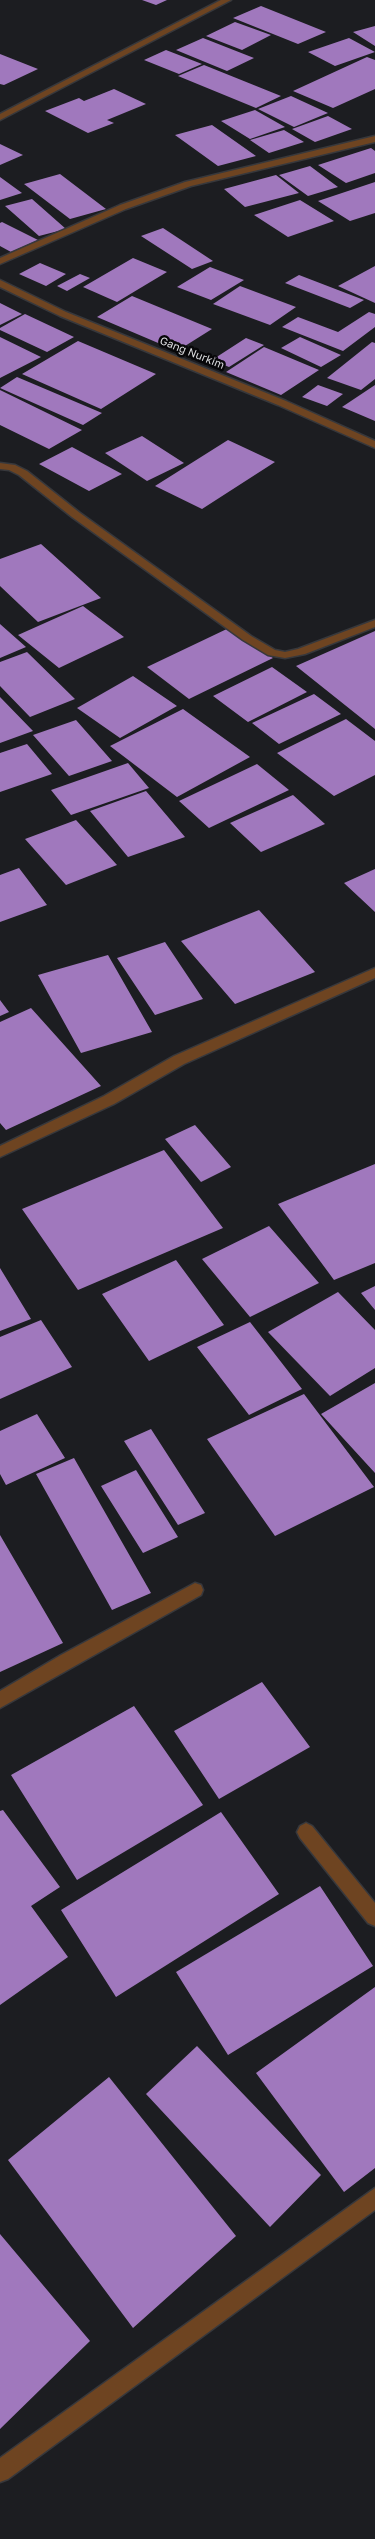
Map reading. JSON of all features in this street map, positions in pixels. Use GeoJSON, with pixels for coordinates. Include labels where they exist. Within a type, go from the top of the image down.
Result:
{"type":"FeatureCollection","features":[{"type":"Feature","properties":{"kind":"street"},"geometry":{"type":"LineString","coordinates":[[0,117],[228,0]]}},
{"type":"Feature","properties":{"kind":"street"},"geometry":{"type":"LineString","coordinates":[[0,261],[123,207],[188,184],[375,139]]}},
{"type":"Feature","properties":{"kind":"street","name":"Gang Nurkim"},"geometry":{"type":"LineString","coordinates":[[0,283],[63,314],[282,403],[375,445]]}},
{"type":"Feature","properties":{"kind":"street"},"geometry":{"type":"LineString","coordinates":[[0,466],[11,467],[23,473],[76,515],[224,622],[272,653],[285,655],[301,652],[375,624]]}},
{"type":"Feature","properties":{"kind":"street"},"geometry":{"type":"LineString","coordinates":[[0,1152],[109,1100],[179,1060],[375,973]]}},
{"type":"Feature","properties":{"kind":"street"},"geometry":{"type":"LineString","coordinates":[[0,1700],[67,1660],[195,1590]]}},
{"type":"Feature","properties":{"kind":"street"},"geometry":{"type":"LineString","coordinates":[[306,1832],[375,1917]]}},
{"type":"Feature","properties":{"kind":"street"},"geometry":{"type":"LineString","coordinates":[[0,2471],[375,2198]]}},
{"type":"Feature","properties":{"kind":"building"},"geometry":{"type":"Polygon","coordinates":[[[142,0],[167,0],[156,5],[142,0]]]}},
{"type":"Feature","properties":{"kind":"building"},"geometry":{"type":"Polygon","coordinates":[[[261,6],[326,32],[298,44],[233,18],[261,6]]]}},
{"type":"Feature","properties":{"kind":"building"},"geometry":{"type":"Polygon","coordinates":[[[235,22],[271,35],[242,50],[206,36],[235,22]]]}},
{"type":"Feature","properties":{"kind":"building"},"geometry":{"type":"Polygon","coordinates":[[[375,26],[375,46],[353,32],[375,26]]]}},
{"type":"Feature","properties":{"kind":"building"},"geometry":{"type":"Polygon","coordinates":[[[203,38],[254,58],[227,71],[176,50],[203,38]]]}},
{"type":"Feature","properties":{"kind":"building"},"geometry":{"type":"Polygon","coordinates":[[[349,38],[375,52],[335,66],[308,52],[349,38]]]}},
{"type":"Feature","properties":{"kind":"building"},"geometry":{"type":"Polygon","coordinates":[[[166,50],[202,64],[179,74],[144,60],[166,50]]]}},
{"type":"Feature","properties":{"kind":"building"},"geometry":{"type":"Polygon","coordinates":[[[0,54],[38,69],[4,85],[0,84],[0,54]]]}},
{"type":"Feature","properties":{"kind":"building"},"geometry":{"type":"Polygon","coordinates":[[[367,57],[375,60],[375,89],[333,108],[293,91],[367,57]]]}},
{"type":"Feature","properties":{"kind":"building"},"geometry":{"type":"Polygon","coordinates":[[[204,65],[281,96],[256,108],[178,76],[204,65]]]}},
{"type":"Feature","properties":{"kind":"building"},"geometry":{"type":"Polygon","coordinates":[[[114,89],[146,104],[107,120],[114,123],[88,133],[45,111],[79,98],[84,101],[114,89]]]}},
{"type":"Feature","properties":{"kind":"building"},"geometry":{"type":"Polygon","coordinates":[[[291,96],[328,113],[294,127],[258,109],[291,96]]]}},
{"type":"Feature","properties":{"kind":"building"},"geometry":{"type":"Polygon","coordinates":[[[255,110],[285,127],[250,139],[221,121],[255,110]]]}},
{"type":"Feature","properties":{"kind":"building"},"geometry":{"type":"Polygon","coordinates":[[[328,116],[352,129],[315,142],[292,129],[328,116]]]}},
{"type":"Feature","properties":{"kind":"building"},"geometry":{"type":"Polygon","coordinates":[[[212,125],[256,156],[218,166],[175,135],[212,125]]]}},
{"type":"Feature","properties":{"kind":"building"},"geometry":{"type":"Polygon","coordinates":[[[284,130],[304,142],[269,153],[250,140],[284,130]]]}},
{"type":"Feature","properties":{"kind":"building"},"geometry":{"type":"Polygon","coordinates":[[[0,144],[23,155],[0,165],[0,144]]]}},
{"type":"Feature","properties":{"kind":"building"},"geometry":{"type":"Polygon","coordinates":[[[371,148],[375,151],[375,173],[346,183],[318,165],[371,148]]]}},
{"type":"Feature","properties":{"kind":"building"},"geometry":{"type":"Polygon","coordinates":[[[310,166],[338,187],[308,196],[279,175],[310,166]]]}},
{"type":"Feature","properties":{"kind":"building"},"geometry":{"type":"Polygon","coordinates":[[[60,174],[106,209],[70,219],[24,184],[60,174]]]}},
{"type":"Feature","properties":{"kind":"building"},"geometry":{"type":"Polygon","coordinates":[[[276,175],[299,193],[245,207],[224,189],[276,175]]]}},
{"type":"Feature","properties":{"kind":"building"},"geometry":{"type":"Polygon","coordinates":[[[0,177],[22,193],[0,200],[0,177]]]}},
{"type":"Feature","properties":{"kind":"building"},"geometry":{"type":"Polygon","coordinates":[[[375,182],[375,213],[350,221],[318,201],[375,182]]]}},
{"type":"Feature","properties":{"kind":"building"},"geometry":{"type":"Polygon","coordinates":[[[32,199],[66,229],[39,236],[5,206],[32,199]]]}},
{"type":"Feature","properties":{"kind":"building"},"geometry":{"type":"Polygon","coordinates":[[[300,200],[334,221],[288,237],[254,215],[300,200]]]}},
{"type":"Feature","properties":{"kind":"building"},"geometry":{"type":"Polygon","coordinates":[[[2,222],[38,240],[11,252],[0,246],[0,223],[2,222]]]}},
{"type":"Feature","properties":{"kind":"building"},"geometry":{"type":"Polygon","coordinates":[[[163,228],[213,261],[192,269],[141,236],[163,228]]]}},
{"type":"Feature","properties":{"kind":"building"},"geometry":{"type":"Polygon","coordinates":[[[133,258],[167,272],[117,302],[83,287],[133,258]]]}},
{"type":"Feature","properties":{"kind":"building"},"geometry":{"type":"Polygon","coordinates":[[[40,263],[66,274],[46,286],[19,274],[40,263]]]}},
{"type":"Feature","properties":{"kind":"building"},"geometry":{"type":"Polygon","coordinates":[[[375,266],[375,303],[338,286],[375,266]]]}},
{"type":"Feature","properties":{"kind":"building"},"geometry":{"type":"Polygon","coordinates":[[[210,267],[244,280],[211,300],[177,287],[210,267]]]}},
{"type":"Feature","properties":{"kind":"building"},"geometry":{"type":"Polygon","coordinates":[[[80,274],[90,278],[67,291],[57,286],[80,274]]]}},
{"type":"Feature","properties":{"kind":"building"},"geometry":{"type":"Polygon","coordinates":[[[299,275],[364,300],[350,308],[285,283],[299,275]]]}},
{"type":"Feature","properties":{"kind":"building"},"geometry":{"type":"Polygon","coordinates":[[[240,286],[296,307],[270,325],[213,304],[240,286]]]}},
{"type":"Feature","properties":{"kind":"building"},"geometry":{"type":"Polygon","coordinates":[[[132,296],[212,329],[177,351],[97,317],[132,296]]]}},
{"type":"Feature","properties":{"kind":"building"},"geometry":{"type":"Polygon","coordinates":[[[0,303],[22,314],[0,325],[0,303]]]}},
{"type":"Feature","properties":{"kind":"building"},"geometry":{"type":"Polygon","coordinates":[[[369,312],[375,314],[375,327],[343,351],[282,327],[298,317],[338,332],[369,312]]]}},
{"type":"Feature","properties":{"kind":"building"},"geometry":{"type":"Polygon","coordinates":[[[25,314],[74,337],[47,352],[0,330],[0,328],[25,314]]]}},
{"type":"Feature","properties":{"kind":"building"},"geometry":{"type":"Polygon","coordinates":[[[0,337],[41,357],[0,378],[0,337]]]}},
{"type":"Feature","properties":{"kind":"building"},"geometry":{"type":"Polygon","coordinates":[[[300,337],[341,355],[321,367],[281,348],[300,337]]]}},
{"type":"Feature","properties":{"kind":"building"},"geometry":{"type":"Polygon","coordinates":[[[246,338],[264,345],[229,367],[212,360],[246,338]]]}},
{"type":"Feature","properties":{"kind":"building"},"geometry":{"type":"Polygon","coordinates":[[[78,341],[156,374],[101,409],[22,374],[78,341]]]}},
{"type":"Feature","properties":{"kind":"building"},"geometry":{"type":"Polygon","coordinates":[[[372,342],[375,343],[375,379],[361,390],[327,378],[372,342]]]}},
{"type":"Feature","properties":{"kind":"building"},"geometry":{"type":"Polygon","coordinates":[[[264,347],[319,370],[281,395],[226,372],[264,347]]]}},
{"type":"Feature","properties":{"kind":"building"},"geometry":{"type":"Polygon","coordinates":[[[17,377],[102,413],[83,425],[0,388],[17,377]]]}},
{"type":"Feature","properties":{"kind":"building"},"geometry":{"type":"Polygon","coordinates":[[[318,385],[343,394],[327,406],[302,397],[318,385]]]}},
{"type":"Feature","properties":{"kind":"building"},"geometry":{"type":"Polygon","coordinates":[[[375,385],[375,421],[342,407],[375,385]]]}},
{"type":"Feature","properties":{"kind":"building"},"geometry":{"type":"Polygon","coordinates":[[[0,390],[82,430],[49,449],[0,425],[0,390]]]}},
{"type":"Feature","properties":{"kind":"building"},"geometry":{"type":"Polygon","coordinates":[[[142,436],[184,463],[147,481],[105,453],[142,436]]]}},
{"type":"Feature","properties":{"kind":"building"},"geometry":{"type":"Polygon","coordinates":[[[228,440],[275,462],[202,509],[155,486],[228,440]]]}},
{"type":"Feature","properties":{"kind":"building"},"geometry":{"type":"Polygon","coordinates":[[[72,447],[122,474],[89,491],[39,464],[72,447]]]}},
{"type":"Feature","properties":{"kind":"building"},"geometry":{"type":"Polygon","coordinates":[[[41,544],[101,598],[38,622],[0,586],[0,559],[41,544]]]}},
{"type":"Feature","properties":{"kind":"building"},"geometry":{"type":"Polygon","coordinates":[[[83,606],[124,637],[59,668],[18,635],[83,606]]]}},
{"type":"Feature","properties":{"kind":"building"},"geometry":{"type":"Polygon","coordinates":[[[0,624],[26,647],[0,658],[0,624]]]}},
{"type":"Feature","properties":{"kind":"building"},"geometry":{"type":"Polygon","coordinates":[[[231,627],[273,658],[189,699],[147,667],[231,627]]]}},
{"type":"Feature","properties":{"kind":"building"},"geometry":{"type":"Polygon","coordinates":[[[375,631],[375,729],[296,666],[375,631]]]}},
{"type":"Feature","properties":{"kind":"building"},"geometry":{"type":"Polygon","coordinates":[[[27,652],[75,699],[30,717],[0,686],[0,662],[27,652]]]}},
{"type":"Feature","properties":{"kind":"building"},"geometry":{"type":"Polygon","coordinates":[[[272,667],[307,692],[248,722],[213,696],[272,667]]]}},
{"type":"Feature","properties":{"kind":"building"},"geometry":{"type":"Polygon","coordinates":[[[133,676],[177,706],[120,738],[77,708],[133,676]]]}},
{"type":"Feature","properties":{"kind":"building"},"geometry":{"type":"Polygon","coordinates":[[[314,694],[341,714],[279,744],[252,723],[314,694]]]}},
{"type":"Feature","properties":{"kind":"building"},"geometry":{"type":"Polygon","coordinates":[[[0,697],[33,731],[0,743],[0,697]]]}},
{"type":"Feature","properties":{"kind":"building"},"geometry":{"type":"Polygon","coordinates":[[[183,709],[250,757],[177,797],[110,746],[183,709]]]}},
{"type":"Feature","properties":{"kind":"building"},"geometry":{"type":"Polygon","coordinates":[[[346,719],[375,741],[375,775],[334,796],[277,753],[346,719]]]}},
{"type":"Feature","properties":{"kind":"building"},"geometry":{"type":"Polygon","coordinates":[[[76,720],[112,761],[69,776],[33,735],[76,720]]]}},
{"type":"Feature","properties":{"kind":"building"},"geometry":{"type":"Polygon","coordinates":[[[27,744],[52,774],[0,792],[0,753],[27,744]]]}},
{"type":"Feature","properties":{"kind":"building"},"geometry":{"type":"Polygon","coordinates":[[[128,763],[149,788],[71,815],[51,790],[128,763]]]}},
{"type":"Feature","properties":{"kind":"building"},"geometry":{"type":"Polygon","coordinates":[[[257,764],[289,790],[209,828],[179,801],[257,764]]]}},
{"type":"Feature","properties":{"kind":"building"},"geometry":{"type":"Polygon","coordinates":[[[146,791],[185,837],[128,857],[90,811],[146,791]]]}},
{"type":"Feature","properties":{"kind":"building"},"geometry":{"type":"Polygon","coordinates":[[[293,795],[325,824],[261,852],[230,823],[293,795]]]}},
{"type":"Feature","properties":{"kind":"building"},"geometry":{"type":"Polygon","coordinates":[[[76,820],[117,865],[66,885],[25,839],[76,820]]]}},
{"type":"Feature","properties":{"kind":"building"},"geometry":{"type":"Polygon","coordinates":[[[19,868],[47,905],[0,922],[0,875],[19,868]]]}},
{"type":"Feature","properties":{"kind":"building"},"geometry":{"type":"Polygon","coordinates":[[[375,869],[375,912],[344,883],[375,869]]]}},
{"type":"Feature","properties":{"kind":"building"},"geometry":{"type":"Polygon","coordinates":[[[259,910],[315,972],[235,1004],[181,941],[259,910]]]}},
{"type":"Feature","properties":{"kind":"building"},"geometry":{"type":"Polygon","coordinates":[[[165,942],[203,999],[155,1015],[117,958],[165,942]]]}},
{"type":"Feature","properties":{"kind":"building"},"geometry":{"type":"Polygon","coordinates":[[[108,955],[152,1032],[81,1053],[38,975],[108,955]]]}},
{"type":"Feature","properties":{"kind":"building"},"geometry":{"type":"Polygon","coordinates":[[[0,1000],[9,1012],[0,1016],[0,1000]]]}},
{"type":"Feature","properties":{"kind":"building"},"geometry":{"type":"Polygon","coordinates":[[[31,1008],[101,1086],[6,1130],[0,1123],[0,1022],[31,1008]]]}},
{"type":"Feature","properties":{"kind":"building"},"geometry":{"type":"Polygon","coordinates":[[[195,1125],[231,1167],[201,1182],[165,1139],[195,1125]]]}},
{"type":"Feature","properties":{"kind":"building"},"geometry":{"type":"Polygon","coordinates":[[[164,1150],[223,1228],[78,1290],[22,1209],[164,1150]]]}},
{"type":"Feature","properties":{"kind":"building"},"geometry":{"type":"Polygon","coordinates":[[[375,1164],[375,1263],[334,1280],[278,1204],[375,1164]]]}},
{"type":"Feature","properties":{"kind":"building"},"geometry":{"type":"Polygon","coordinates":[[[269,1226],[319,1283],[250,1317],[202,1259],[269,1226]]]}},
{"type":"Feature","properties":{"kind":"building"},"geometry":{"type":"Polygon","coordinates":[[[176,1260],[224,1325],[149,1361],[102,1294],[176,1260]]]}},
{"type":"Feature","properties":{"kind":"building"},"geometry":{"type":"Polygon","coordinates":[[[0,1268],[31,1319],[0,1331],[0,1268]]]}},
{"type":"Feature","properties":{"kind":"building"},"geometry":{"type":"Polygon","coordinates":[[[375,1286],[375,1310],[361,1293],[375,1286]]]}},
{"type":"Feature","properties":{"kind":"building"},"geometry":{"type":"Polygon","coordinates":[[[338,1292],[375,1330],[375,1368],[330,1396],[268,1332],[338,1292]]]}},
{"type":"Feature","properties":{"kind":"building"},"geometry":{"type":"Polygon","coordinates":[[[41,1320],[72,1367],[0,1399],[0,1337],[41,1320]]]}},
{"type":"Feature","properties":{"kind":"building"},"geometry":{"type":"Polygon","coordinates":[[[250,1322],[302,1389],[249,1415],[197,1347],[250,1322]]]}},
{"type":"Feature","properties":{"kind":"building"},"geometry":{"type":"Polygon","coordinates":[[[375,1383],[375,1473],[321,1414],[375,1383]]]}},
{"type":"Feature","properties":{"kind":"building"},"geometry":{"type":"Polygon","coordinates":[[[304,1394],[374,1487],[275,1536],[207,1439],[304,1394]]]}},
{"type":"Feature","properties":{"kind":"building"},"geometry":{"type":"Polygon","coordinates":[[[37,1414],[65,1458],[6,1485],[0,1474],[0,1431],[37,1414]]]}},
{"type":"Feature","properties":{"kind":"building"},"geometry":{"type":"Polygon","coordinates":[[[151,1429],[205,1513],[178,1525],[124,1441],[151,1429]]]}},
{"type":"Feature","properties":{"kind":"building"},"geometry":{"type":"Polygon","coordinates":[[[74,1458],[151,1593],[112,1610],[36,1474],[74,1458]]]}},
{"type":"Feature","properties":{"kind":"building"},"geometry":{"type":"Polygon","coordinates":[[[136,1470],[178,1537],[143,1553],[101,1486],[136,1470]]]}},
{"type":"Feature","properties":{"kind":"building"},"geometry":{"type":"Polygon","coordinates":[[[0,1535],[63,1643],[0,1672],[0,1535]]]}},
{"type":"Feature","properties":{"kind":"building"},"geometry":{"type":"Polygon","coordinates":[[[262,1682],[310,1747],[219,1799],[174,1731],[262,1682]]]}},
{"type":"Feature","properties":{"kind":"building"},"geometry":{"type":"Polygon","coordinates":[[[134,1706],[203,1805],[77,1880],[11,1775],[134,1706]]]}},
{"type":"Feature","properties":{"kind":"building"},"geometry":{"type":"Polygon","coordinates":[[[3,1810],[60,1887],[31,1906],[68,1957],[0,2005],[0,1811],[3,1810]]]}},
{"type":"Feature","properties":{"kind":"building"},"geometry":{"type":"Polygon","coordinates":[[[221,1812],[279,1894],[116,1997],[61,1910],[221,1812]]]}},
{"type":"Feature","properties":{"kind":"building"},"geometry":{"type":"Polygon","coordinates":[[[320,1886],[373,1966],[228,2055],[176,1972],[320,1886]]]}},
{"type":"Feature","properties":{"kind":"building"},"geometry":{"type":"Polygon","coordinates":[[[375,1987],[375,2168],[344,2192],[256,2073],[375,1987]]]}},
{"type":"Feature","properties":{"kind":"building"},"geometry":{"type":"Polygon","coordinates":[[[197,2046],[321,2175],[270,2227],[146,2094],[197,2046]]]}},
{"type":"Feature","properties":{"kind":"building"},"geometry":{"type":"Polygon","coordinates":[[[109,2077],[236,2236],[133,2328],[8,2160],[109,2077]]]}},
{"type":"Feature","properties":{"kind":"building"},"geometry":{"type":"Polygon","coordinates":[[[0,2234],[90,2341],[0,2429],[0,2234]]]}}]}
